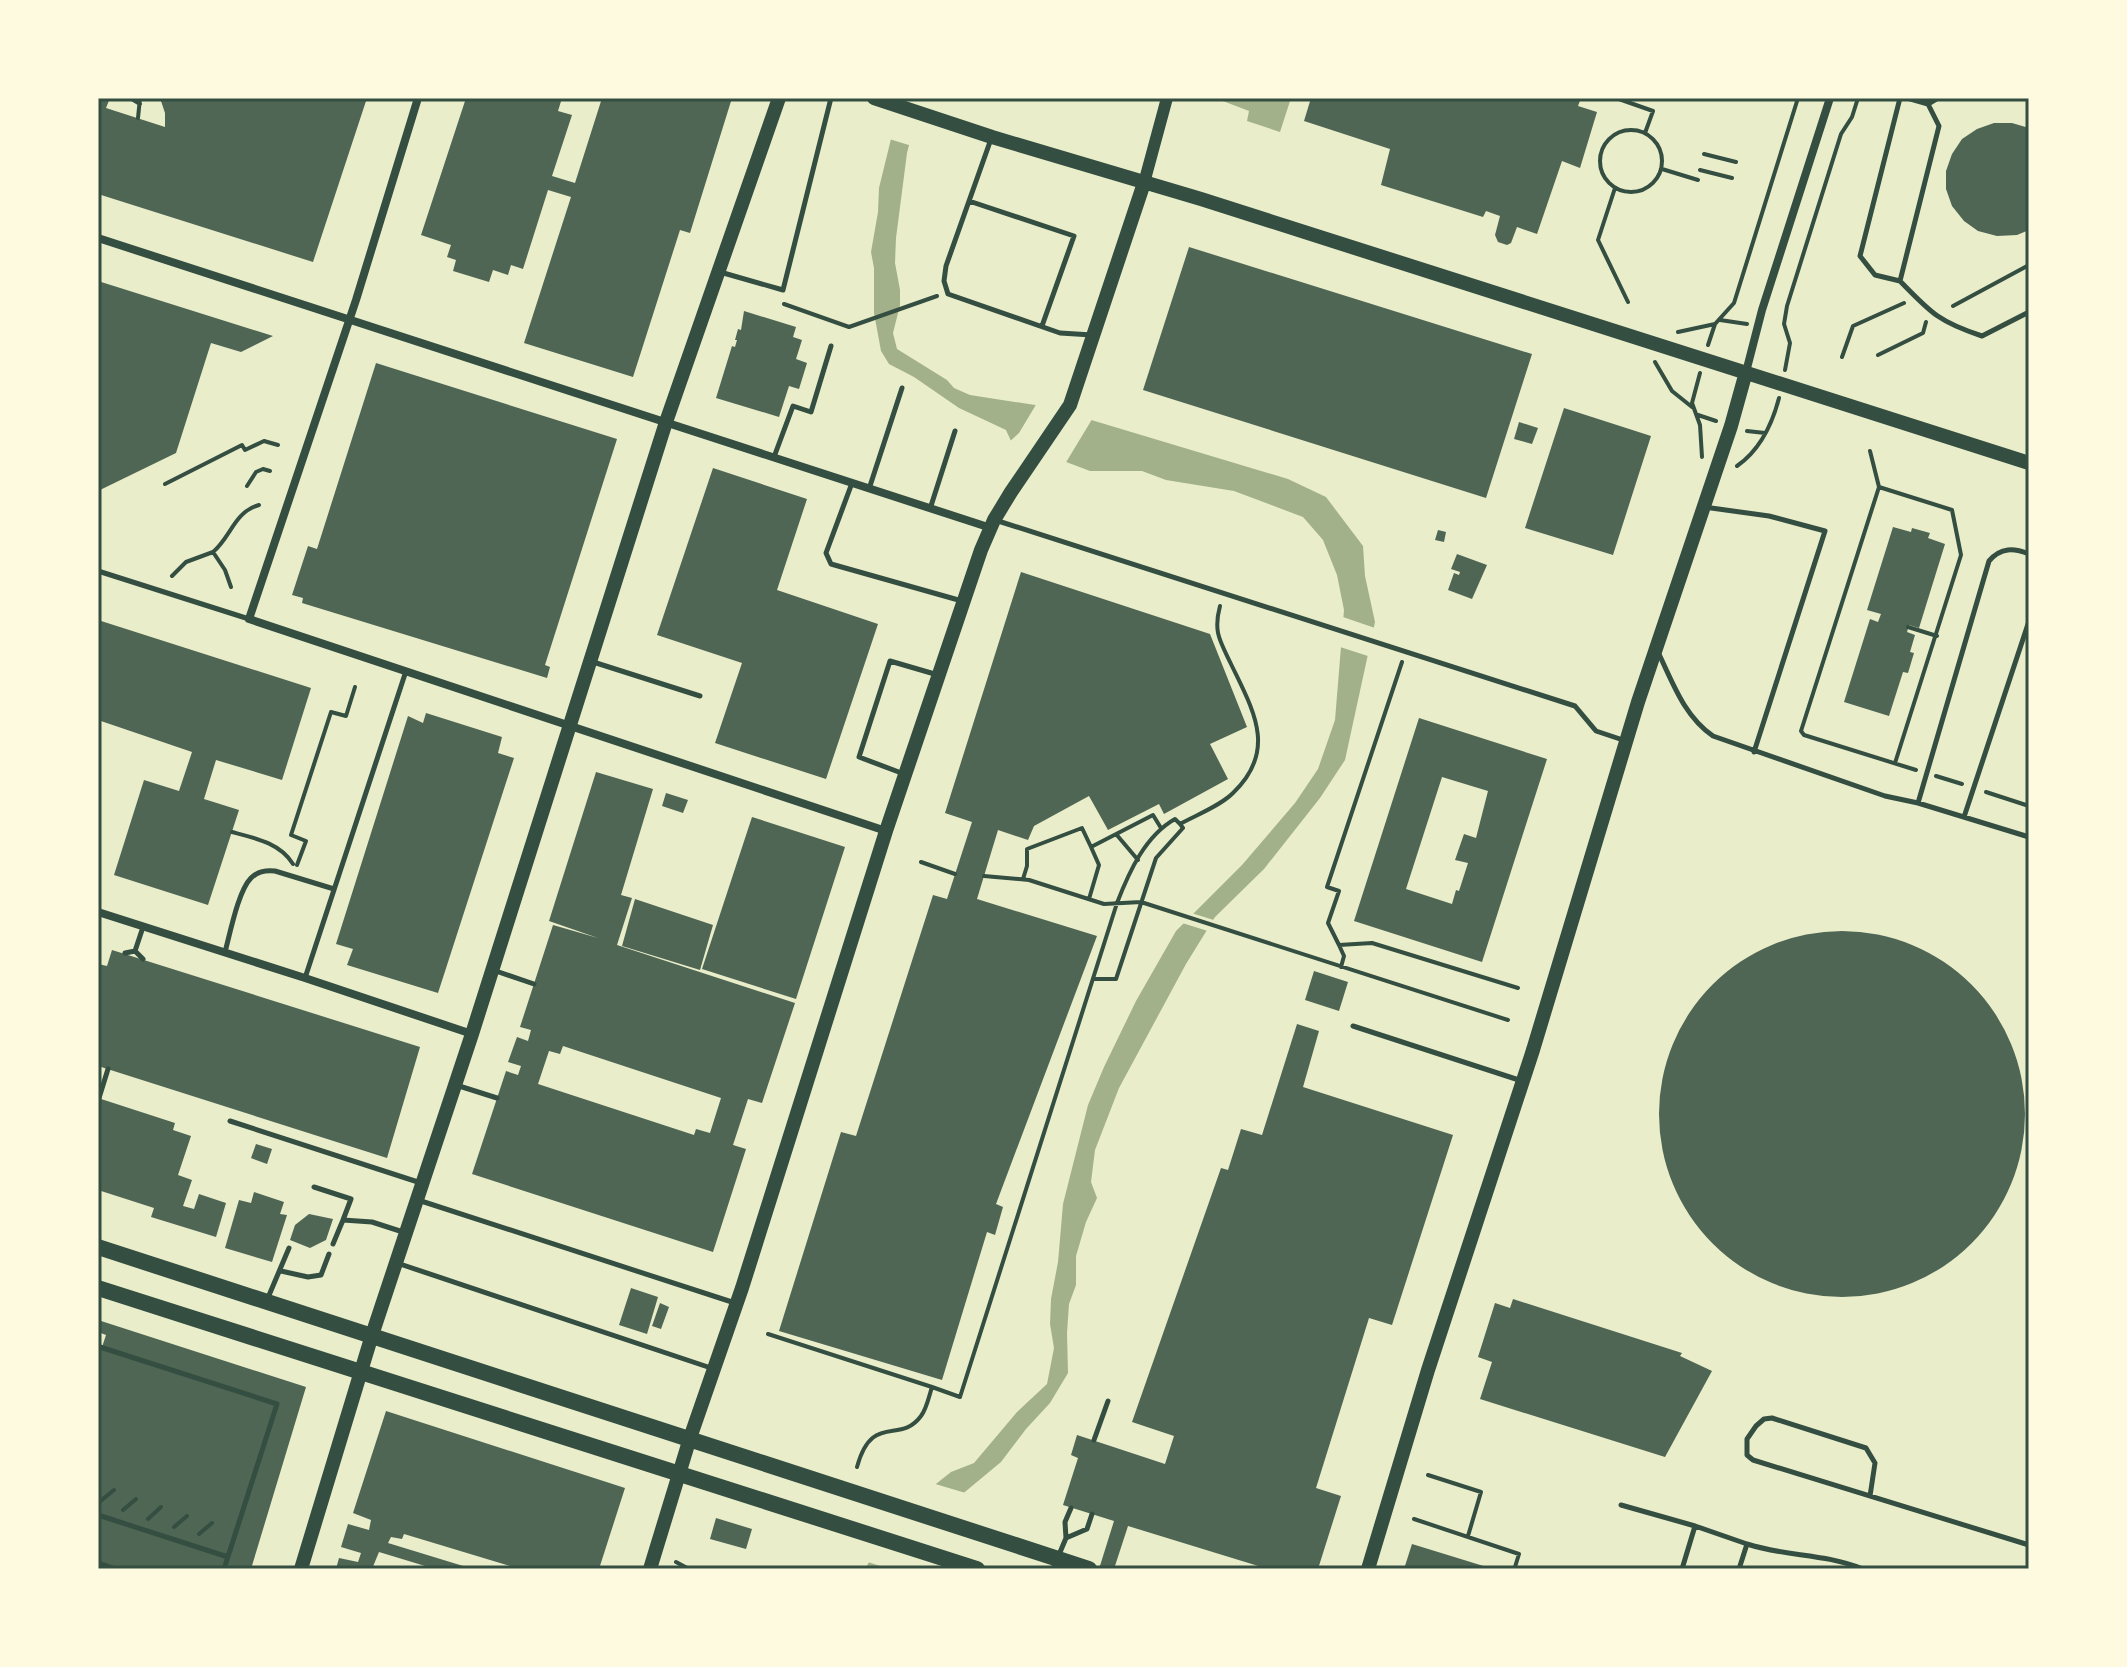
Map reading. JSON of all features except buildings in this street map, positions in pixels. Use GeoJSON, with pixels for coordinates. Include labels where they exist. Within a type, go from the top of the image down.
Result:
{"type":"FeatureCollection","features":[{"type":"Feature","properties":{"kind":"main road"},"geometry":{"type":"LineString","coordinates":[[301,1569],[360,1372],[472,1034],[666,422],[779,98]]}},
{"type":"Feature","properties":{"kind":"main road"},"geometry":{"type":"LineString","coordinates":[[874,98],[2029,463]]}},
{"type":"Feature","properties":{"kind":"main road"},"geometry":{"type":"LineString","coordinates":[[650,1569],[886,831],[964,602],[992,524],[1070,405],[1144,183]]}},
{"type":"Feature","properties":{"kind":"main road"},"geometry":{"type":"LineString","coordinates":[[1368,1569],[1428,1370],[1523,1081],[1656,647],[1746,372]]}},
{"type":"Feature","properties":{"kind":"main road"},"geometry":{"type":"LineString","coordinates":[[98,1247],[977,1532],[1054,1564],[1089,1569]]}},
{"type":"Feature","properties":{"kind":"main road"},"geometry":{"type":"LineString","coordinates":[[98,1288],[977,1569]]}},
{"type":"Feature","properties":{"kind":"street"},"geometry":{"type":"LineString","coordinates":[[418,98],[349,321],[249,619],[886,831]]}},
{"type":"Feature","properties":{"kind":"street"},"geometry":{"type":"LineString","coordinates":[[1144,183],[1167,98]]}},
{"type":"Feature","properties":{"kind":"street"},"geometry":{"type":"LineString","coordinates":[[1746,372],[1762,310],[1830,98]]}},
{"type":"Feature","properties":{"kind":"street"},"geometry":{"type":"LineString","coordinates":[[98,238],[930,509],[992,524]]}},
{"type":"Feature","properties":{"kind":"street"},"geometry":{"type":"LineString","coordinates":[[98,912],[472,1034]]}},
{"type":"Feature","properties":{"kind":"lane"},"geometry":{"type":"LineString","coordinates":[[718,271],[783,290],[831,98]]}},
{"type":"Feature","properties":{"kind":"lane"},"geometry":{"type":"LineString","coordinates":[[1900,98],[1860,256],[1875,275],[1900,281],[1934,316],[1957,328],[1982,336],[2029,312]]}},
{"type":"Feature","properties":{"kind":"lane"},"geometry":{"type":"LineString","coordinates":[[1907,98],[1928,104],[1938,98]]}},
{"type":"Feature","properties":{"kind":"lane"},"geometry":{"type":"LineString","coordinates":[[1900,281],[1939,126],[1928,104]]}},
{"type":"Feature","properties":{"kind":"lane"},"geometry":{"type":"LineString","coordinates":[[992,137],[946,266],[944,281],[948,294],[1060,333],[1093,335]]}},
{"type":"Feature","properties":{"kind":"lane"},"geometry":{"type":"LineString","coordinates":[[969,201],[1074,236],[1042,326]]}},
{"type":"Feature","properties":{"kind":"lane"},"geometry":{"type":"LineString","coordinates":[[774,457],[793,406],[811,412],[831,346]]}},
{"type":"Feature","properties":{"kind":"lane"},"geometry":{"type":"LineString","coordinates":[[869,489],[902,388]]}},
{"type":"Feature","properties":{"kind":"lane"},"geometry":{"type":"LineString","coordinates":[[930,509],[955,431]]}},
{"type":"Feature","properties":{"kind":"lane"},"geometry":{"type":"LineString","coordinates":[[852,483],[826,553],[831,564],[964,602]]}},
{"type":"Feature","properties":{"kind":"lane"},"geometry":{"type":"LineString","coordinates":[[1703,507],[1769,516],[1825,531],[1754,752]]}},
{"type":"Feature","properties":{"kind":"lane"},"geometry":{"type":"LineString","coordinates":[[992,524],[1238,596],[1575,706],[1596,731],[1627,741]]}},
{"type":"Feature","properties":{"kind":"lane"},"geometry":{"type":"LineString","coordinates":[[1918,803],[1989,561],[2003,550],[2014,549],[2029,554]]}},
{"type":"Feature","properties":{"kind":"lane"},"geometry":{"type":"LineString","coordinates":[[98,571],[249,619]]}},
{"type":"Feature","properties":{"kind":"lane"},"geometry":{"type":"LineString","coordinates":[[1964,817],[2029,621]]}},
{"type":"Feature","properties":{"kind":"lane"},"geometry":{"type":"LineString","coordinates":[[1656,647],[1684,706],[1713,736],[1885,796],[2029,837]]}},
{"type":"Feature","properties":{"kind":"lane"},"geometry":{"type":"LineString","coordinates":[[589,661],[700,696]]}},
{"type":"Feature","properties":{"kind":"lane"},"geometry":{"type":"LineString","coordinates":[[905,774],[859,757],[890,661],[939,676]]}},
{"type":"Feature","properties":{"kind":"lane"},"geometry":{"type":"LineString","coordinates":[[305,978],[407,670]]}},
{"type":"Feature","properties":{"kind":"lane"},"geometry":{"type":"LineString","coordinates":[[225,952],[245,888],[253,875],[266,870],[275,871],[334,889]]}},
{"type":"Feature","properties":{"kind":"lane"},"geometry":{"type":"LineString","coordinates":[[135,951],[143,927]]}},
{"type":"Feature","properties":{"kind":"lane"},"geometry":{"type":"LineString","coordinates":[[125,953],[135,951]]}},
{"type":"Feature","properties":{"kind":"lane"},"geometry":{"type":"LineString","coordinates":[[135,951],[143,959]]}},
{"type":"Feature","properties":{"kind":"lane"},"geometry":{"type":"LineString","coordinates":[[492,970],[534,984]]}},
{"type":"Feature","properties":{"kind":"lane"},"geometry":{"type":"LineString","coordinates":[[1353,1026],[1523,1081]]}},
{"type":"Feature","properties":{"kind":"lane"},"geometry":{"type":"LineString","coordinates":[[99,1098],[108,1069]]}},
{"type":"Feature","properties":{"kind":"lane"},"geometry":{"type":"LineString","coordinates":[[455,1085],[497,1098]]}},
{"type":"Feature","properties":{"kind":"lane"},"geometry":{"type":"LineString","coordinates":[[230,1121],[422,1184]]}},
{"type":"Feature","properties":{"kind":"lane"},"geometry":{"type":"LineString","coordinates":[[314,1187],[351,1199],[333,1244]]}},
{"type":"Feature","properties":{"kind":"lane"},"geometry":{"type":"LineString","coordinates":[[417,1199],[736,1303]]}},
{"type":"Feature","properties":{"kind":"lane"},"geometry":{"type":"LineString","coordinates":[[343,1220],[372,1222],[406,1233]]}},
{"type":"Feature","properties":{"kind":"lane"},"geometry":{"type":"LineString","coordinates":[[267,1301],[289,1248]]}},
{"type":"Feature","properties":{"kind":"lane"},"geometry":{"type":"LineString","coordinates":[[281,1271],[308,1277],[321,1275],[329,1254]]}},
{"type":"Feature","properties":{"kind":"lane"},"geometry":{"type":"LineString","coordinates":[[396,1263],[714,1369]]}},
{"type":"Feature","properties":{"kind":"lane"},"geometry":{"type":"LineString","coordinates":[[100,1347],[277,1404],[224,1569]]}},
{"type":"Feature","properties":{"kind":"lane"},"geometry":{"type":"LineString","coordinates":[[1094,1440],[1108,1401]]}},
{"type":"Feature","properties":{"kind":"lane"},"geometry":{"type":"LineString","coordinates":[[1870,1496],[1875,1463],[1866,1448],[1772,1418],[1764,1419],[1750,1434],[1747,1455],[1753,1460],[2029,1545]]}},
{"type":"Feature","properties":{"kind":"lane"},"geometry":{"type":"LineString","coordinates":[[1621,1505],[1766,1550],[1825,1556],[1863,1569]]}},
{"type":"Feature","properties":{"kind":"lane"},"geometry":{"type":"LineString","coordinates":[[1054,1564],[1066,1538],[1065,1522],[1071,1508]]}},
{"type":"Feature","properties":{"kind":"lane"},"geometry":{"type":"LineString","coordinates":[[1066,1538],[1087,1529],[1092,1514]]}},
{"type":"Feature","properties":{"kind":"lane"},"geometry":{"type":"LineString","coordinates":[[98,1515],[228,1557]]}},
{"type":"Feature","properties":{"kind":"lane"},"geometry":{"type":"LineString","coordinates":[[1682,1569],[1695,1526]]}},
{"type":"Feature","properties":{"kind":"lane"},"geometry":{"type":"LineString","coordinates":[[1739,1569],[1747,1544]]}},
{"type":"Feature","properties":{"kind":"lane"},"geometry":{"type":"LineString","coordinates":[[98,1563],[116,1569]]}},
{"type":"Feature","properties":{"kind":"path"},"geometry":{"type":"LineString","coordinates":[[130,98],[140,101],[138,118]]}},
{"type":"Feature","properties":{"kind":"path"},"geometry":{"type":"LineString","coordinates":[[1616,98],[1653,111],[1645,133]]}},
{"type":"Feature","properties":{"kind":"path"},"geometry":{"type":"LineString","coordinates":[[1712,332],[1734,303],[1798,98]]}},
{"type":"Feature","properties":{"kind":"path"},"geometry":{"type":"LineString","coordinates":[[1790,350],[1783,321],[1787,306],[1841,134],[1852,117],[1858,98]]}},
{"type":"Feature","properties":{"kind":"path"},"geometry":{"type":"LineString","coordinates":[[1624,130],[1645,133],[1660,148],[1662,169],[1658,178],[1644,190],[1634,193],[1615,188],[1601,172],[1601,151],[1614,134],[1624,130]]}},
{"type":"Feature","properties":{"kind":"path"},"geometry":{"type":"LineString","coordinates":[[1704,154],[1736,162]]}},
{"type":"Feature","properties":{"kind":"path"},"geometry":{"type":"LineString","coordinates":[[1662,169],[1698,180]]}},
{"type":"Feature","properties":{"kind":"path"},"geometry":{"type":"LineString","coordinates":[[1700,170],[1732,178]]}},
{"type":"Feature","properties":{"kind":"path"},"geometry":{"type":"LineString","coordinates":[[1615,188],[1598,240],[1628,302]]}},
{"type":"Feature","properties":{"kind":"path"},"geometry":{"type":"LineString","coordinates":[[1953,306],[2029,265]]}},
{"type":"Feature","properties":{"kind":"path"},"geometry":{"type":"LineString","coordinates":[[1842,357],[1853,326],[1916,297]]}},
{"type":"Feature","properties":{"kind":"path"},"geometry":{"type":"LineString","coordinates":[[771,300],[851,327],[922,303]]}},
{"type":"Feature","properties":{"kind":"path"},"geometry":{"type":"LineString","coordinates":[[1720,320],[1731,320]]}},
{"type":"Feature","properties":{"kind":"path"},"geometry":{"type":"LineString","coordinates":[[1878,355],[1923,333],[1926,320]]}},
{"type":"Feature","properties":{"kind":"path"},"geometry":{"type":"LineString","coordinates":[[1777,331],[1787,336]]}},
{"type":"Feature","properties":{"kind":"path"},"geometry":{"type":"LineString","coordinates":[[1643,341],[1672,391],[1707,418]]}},
{"type":"Feature","properties":{"kind":"path"},"geometry":{"type":"LineString","coordinates":[[1692,398],[1702,437],[1701,452],[1711,485]]}},
{"type":"Feature","properties":{"kind":"path"},"geometry":{"type":"LineString","coordinates":[[1736,466],[1749,457],[1774,420]]}},
{"type":"Feature","properties":{"kind":"path"},"geometry":{"type":"LineString","coordinates":[[1756,434],[1765,433]]}},
{"type":"Feature","properties":{"kind":"path"},"geometry":{"type":"LineString","coordinates":[[165,484],[242,445],[245,450],[264,441],[278,445]]}},
{"type":"Feature","properties":{"kind":"path"},"geometry":{"type":"LineString","coordinates":[[1870,451],[1879,487],[1801,731],[1804,735],[2029,806]]}},
{"type":"Feature","properties":{"kind":"path"},"geometry":{"type":"LineString","coordinates":[[247,486],[256,472],[263,469],[270,471]]}},
{"type":"Feature","properties":{"kind":"path"},"geometry":{"type":"LineString","coordinates":[[1879,487],[1952,510],[1961,555],[1895,763]]}},
{"type":"Feature","properties":{"kind":"path"},"geometry":{"type":"LineString","coordinates":[[172,576],[186,562],[213,552],[223,544],[238,518],[246,510],[259,505]]}},
{"type":"Feature","properties":{"kind":"path"},"geometry":{"type":"LineString","coordinates":[[213,552],[225,570],[231,587]]}},
{"type":"Feature","properties":{"kind":"path"},"geometry":{"type":"LineString","coordinates":[[1180,824],[1232,794],[1251,770],[1259,750],[1256,716],[1215,630],[1224,592]]}},
{"type":"Feature","properties":{"kind":"path"},"geometry":{"type":"LineString","coordinates":[[1908,627],[1937,636]]}},
{"type":"Feature","properties":{"kind":"path"},"geometry":{"type":"LineString","coordinates":[[1341,967],[1344,956],[1328,923],[1339,891],[1327,887],[1406,650]]}},
{"type":"Feature","properties":{"kind":"path"},"geometry":{"type":"LineString","coordinates":[[232,832],[273,846],[296,866],[306,841],[291,835],[331,712],[346,716],[355,687]]}},
{"type":"Feature","properties":{"kind":"path"},"geometry":{"type":"LineString","coordinates":[[1091,847],[1153,815],[1161,828]]}},
{"type":"Feature","properties":{"kind":"path"},"geometry":{"type":"LineString","coordinates":[[768,1334],[960,1397],[1117,903],[1130,870],[1161,828],[1175,819],[1183,828],[1156,858],[1116,979],[1093,979]]}},
{"type":"Feature","properties":{"kind":"path"},"geometry":{"type":"LineString","coordinates":[[1023,879],[1027,849],[1082,828],[1099,865],[1089,899]]}},
{"type":"Feature","properties":{"kind":"path"},"geometry":{"type":"LineString","coordinates":[[1116,834],[1138,860]]}},
{"type":"Feature","properties":{"kind":"path"},"geometry":{"type":"LineString","coordinates":[[921,862],[955,874]]}},
{"type":"Feature","properties":{"kind":"path"},"geometry":{"type":"LineString","coordinates":[[984,876],[1023,879],[1104,904],[1141,902],[1508,1020]]}},
{"type":"Feature","properties":{"kind":"path"},"geometry":{"type":"LineString","coordinates":[[1339,945],[1372,943],[1518,988]]}},
{"type":"Feature","properties":{"kind":"path"},"geometry":{"type":"LineString","coordinates":[[857,1467],[861,1451],[876,1434],[917,1421],[923,1414],[932,1387]]}},
{"type":"Feature","properties":{"kind":"path"},"geometry":{"type":"LineString","coordinates":[[1428,1475],[1481,1492],[1468,1536]]}},
{"type":"Feature","properties":{"kind":"path"},"geometry":{"type":"LineString","coordinates":[[98,1503],[114,1490]]}},
{"type":"Feature","properties":{"kind":"path"},"geometry":{"type":"LineString","coordinates":[[1414,1519],[1519,1554],[1515,1567],[1521,1569]]}},
{"type":"Feature","properties":{"kind":"path"},"geometry":{"type":"LineString","coordinates":[[676,1562],[689,1569]]}},
{"type":"Feature","properties":{"kind":"shaded area"},"geometry":{"type":"Polygon","coordinates":[[[901,98],[921,98],[907,153],[896,238],[895,263],[900,305],[893,333],[897,349],[947,380],[954,388],[970,395],[1048,407],[1288,479],[1326,497],[1363,546],[1365,576],[1375,622],[1345,760],[1320,798],[1264,869],[1215,917],[1119,1088],[1095,1150],[1091,1182],[1097,1198],[1076,1256],[1076,1285],[1069,1304],[1067,1333],[1068,1373],[1050,1403],[1001,1462],[960,1496],[913,1569],[865,1569],[888,1530],[917,1499],[951,1472],[974,1463],[1017,1412],[1047,1384],[1054,1348],[1050,1324],[1051,1299],[1063,1204],[1088,1105],[1136,1001],[1176,931],[1242,865],[1295,803],[1318,769],[1335,720],[1344,610],[1337,575],[1323,540],[1303,517],[1234,491],[1166,480],[1142,471],[1090,471],[1011,441],[1006,430],[959,408],[889,364],[881,351],[874,313],[871,252],[879,188],[901,98]]]}},
{"type":"Feature","properties":{"kind":"shaded area"},"geometry":{"type":"Polygon","coordinates":[[[1215,98],[1291,98],[1280,132],[1247,121],[1249,111],[1215,98]]]}},
{"type":"Feature","properties":{"kind":"pier"},"geometry":{"type":"Polygon","coordinates":[[[897,98],[925,98],[912,146],[886,138],[897,98]]]}},
{"type":"Feature","properties":{"kind":"pier"},"geometry":{"type":"Polygon","coordinates":[[[1037,403],[1094,416],[1065,464],[1008,443],[1019,433],[1037,403]]]}},
{"type":"Feature","properties":{"kind":"pier"},"geometry":{"type":"Polygon","coordinates":[[[1340,616],[1378,629],[1371,657],[1337,646],[1340,616]]]}},
{"type":"Feature","properties":{"kind":"pier"},"geometry":{"type":"Polygon","coordinates":[[[1188,912],[1217,921],[1211,932],[1179,922],[1188,912]]]}},
{"type":"Feature","properties":{"kind":"pier"},"geometry":{"type":"Polygon","coordinates":[[[932,1483],[969,1494],[917,1569],[889,1569],[865,1561],[885,1528],[932,1483]]]}}]}
